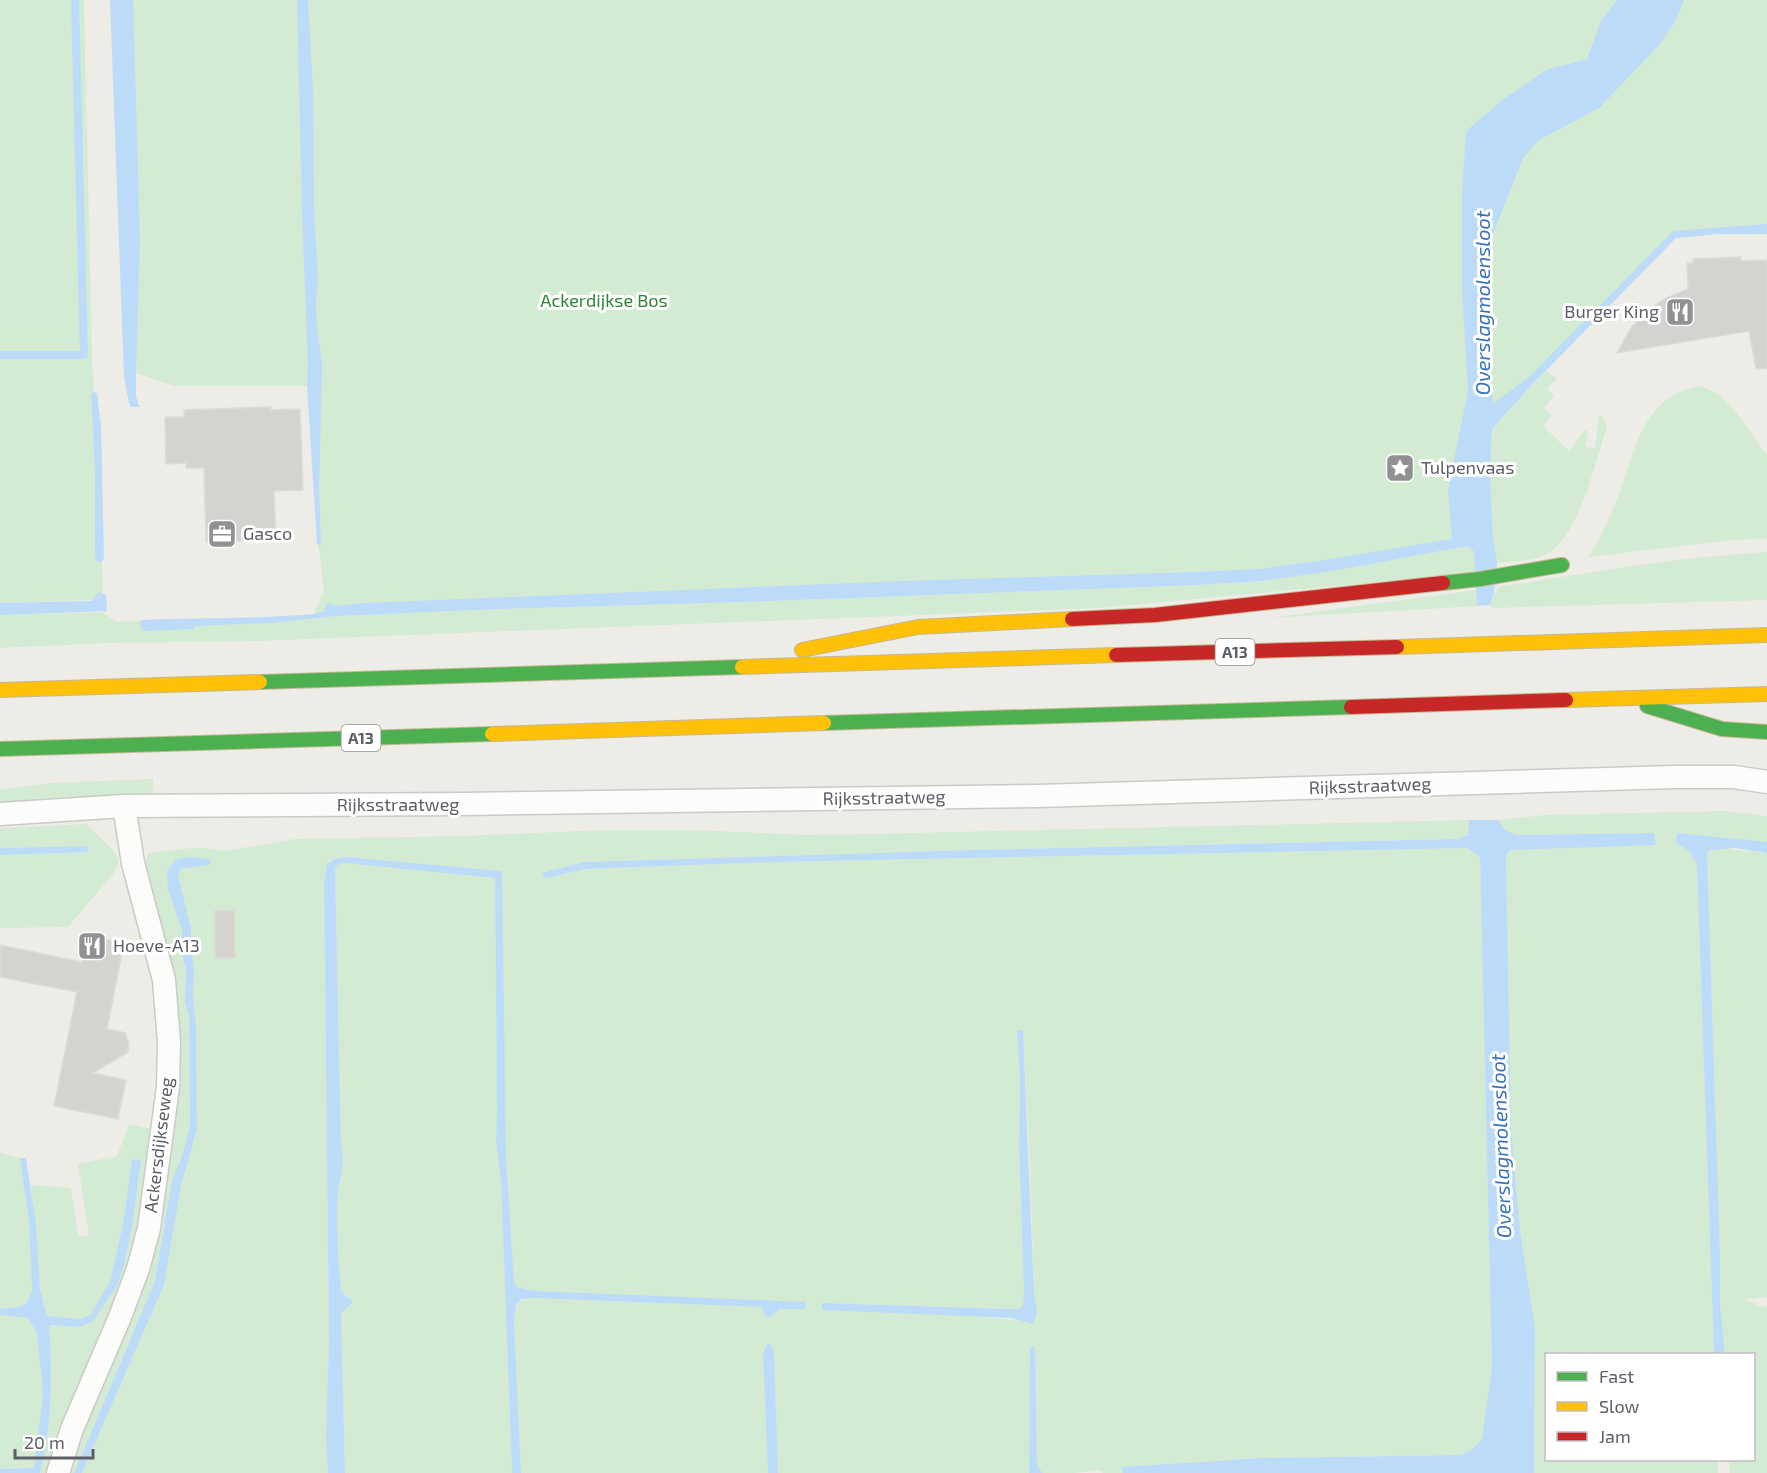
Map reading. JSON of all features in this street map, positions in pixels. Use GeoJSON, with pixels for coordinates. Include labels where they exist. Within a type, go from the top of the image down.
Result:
{"type":"FeatureCollection","features":[{"type":"Feature","properties":{"kind":"highway","name":"A13"},"geometry":{"type":"LineString","coordinates":[[703,669],[918,627],[1155,615],[1461,581],[1562,565]]}},
{"type":"Feature","properties":{"kind":"highway","name":"A13"},"geometry":{"type":"LineString","coordinates":[[0,690],[1767,635]]}},
{"type":"Feature","properties":{"kind":"highway","name":"A13"},"geometry":{"type":"LineString","coordinates":[[0,749],[1767,694]]}},
{"type":"Feature","properties":{"kind":"highway","name":"A13"},"geometry":{"type":"LineString","coordinates":[[1622,698],[1722,729],[1767,732]]}},
{"type":"Feature","properties":{"kind":"street","name":"Rijksstraatweg"},"geometry":{"type":"LineString","coordinates":[[0,814],[124,806],[451,805],[1038,796],[1674,777],[1734,777],[1767,782]]}},
{"type":"Feature","properties":{"kind":"street","name":"Ackersdijkseweg"},"geometry":{"type":"LineString","coordinates":[[57,1473],[72,1429],[138,1269],[149,1228],[168,1088],[169,1042],[164,980],[133,863],[124,806]]}},
{"type":"Feature","properties":{"kind":"green space"},"geometry":{"type":"Polygon","coordinates":[[[0,0],[84,0],[94,392],[91,394],[95,473],[95,559],[97,562],[102,562],[103,593],[92,600],[0,603],[0,0]]]}},
{"type":"Feature","properties":{"kind":"green space","name":"Ackerdijkse Bos"},"geometry":{"type":"Polygon","coordinates":[[[119,0],[1767,0],[1767,230],[1674,235],[1505,407],[1474,427],[1466,537],[1267,573],[325,611],[314,614],[324,591],[317,544],[320,544],[307,380],[307,386],[174,386],[136,373],[119,0]]]}},
{"type":"Feature","properties":{"kind":"green space"},"geometry":{"type":"Polygon","coordinates":[[[1546,371],[1557,378],[1547,389],[1554,396],[1544,408],[1552,415],[1543,426],[1569,451],[1585,430],[1588,432],[1585,447],[1595,448],[1599,415],[1602,416],[1607,426],[1584,498],[1566,535],[1555,548],[1543,556],[1497,563],[1493,538],[1490,473],[1492,429],[1546,371]]]}},
{"type":"Feature","properties":{"kind":"green space"},"geometry":{"type":"Polygon","coordinates":[[[1701,386],[1718,394],[1735,411],[1767,455],[1767,538],[1589,557],[1613,510],[1637,442],[1654,412],[1666,400],[1681,392],[1701,386]]]}},
{"type":"Feature","properties":{"kind":"green space"},"geometry":{"type":"Polygon","coordinates":[[[1469,547],[1474,552],[1476,573],[1098,608],[257,641],[107,643],[0,648],[0,615],[102,612],[117,622],[140,621],[140,625],[194,628],[195,626],[271,623],[337,616],[500,609],[1198,585],[1260,581],[1327,572],[1469,547]]]}},
{"type":"Feature","properties":{"kind":"green space"},"geometry":{"type":"Polygon","coordinates":[[[1767,552],[1767,600],[1493,608],[1490,605],[1498,587],[1666,562],[1767,552]]]}},
{"type":"Feature","properties":{"kind":"green space"},"geometry":{"type":"Polygon","coordinates":[[[1477,590],[1479,606],[1270,618],[1477,590]]]}},
{"type":"Feature","properties":{"kind":"green space"},"geometry":{"type":"Polygon","coordinates":[[[153,779],[153,796],[0,804],[0,790],[49,783],[153,779]]]}},
{"type":"Feature","properties":{"kind":"green space"},"geometry":{"type":"Polygon","coordinates":[[[1724,811],[1767,816],[1767,842],[1678,833],[1676,844],[1690,852],[1697,867],[1714,1353],[1545,1353],[1545,1461],[1718,1461],[1718,1473],[1534,1473],[1535,1327],[1520,1231],[1511,1128],[1506,855],[1510,850],[1656,844],[1653,833],[1516,835],[1504,829],[1498,820],[1546,815],[1724,811]]]}},
{"type":"Feature","properties":{"kind":"green space"},"geometry":{"type":"Polygon","coordinates":[[[1469,820],[1467,835],[1457,839],[585,862],[542,873],[547,878],[585,869],[773,862],[1468,848],[1480,857],[1492,1368],[1483,1438],[1476,1447],[1468,1452],[1461,1455],[1262,1458],[1122,1467],[1123,1473],[1103,1473],[1101,1470],[1043,1473],[1037,1462],[1035,1347],[1031,1347],[1029,1473],[778,1473],[774,1352],[763,1354],[768,1473],[521,1473],[514,1318],[519,1301],[533,1298],[762,1307],[766,1317],[779,1309],[805,1309],[534,1291],[517,1287],[514,1283],[506,1156],[501,871],[346,857],[337,858],[327,864],[324,882],[329,1340],[326,1436],[328,1473],[82,1473],[164,1285],[181,1186],[197,1129],[196,1025],[191,928],[177,876],[180,869],[210,865],[175,860],[176,909],[182,930],[181,951],[186,970],[185,1002],[189,1016],[190,1125],[183,1153],[172,1181],[155,1281],[74,1473],[62,1473],[169,1133],[145,863],[148,853],[192,848],[224,851],[295,839],[609,830],[693,830],[807,835],[1469,820]],[[1023,1030],[1017,1031],[1020,1082],[1019,1147],[1023,1306],[1019,1309],[1007,1309],[822,1303],[1026,1321],[1036,1312],[1023,1030]]]}},
{"type":"Feature","properties":{"kind":"green space"},"geometry":{"type":"Polygon","coordinates":[[[86,824],[112,849],[119,861],[113,874],[68,927],[0,928],[0,855],[87,852],[87,846],[0,848],[0,828],[86,824]]]}},
{"type":"Feature","properties":{"kind":"green space"},"geometry":{"type":"Polygon","coordinates":[[[1721,848],[1767,853],[1767,1297],[1743,1299],[1767,1307],[1767,1473],[1730,1473],[1729,1461],[1755,1461],[1755,1353],[1725,1353],[1720,1304],[1707,853],[1710,850],[1721,848]]]}},
{"type":"Feature","properties":{"kind":"green space"},"geometry":{"type":"Polygon","coordinates":[[[344,863],[495,878],[496,1143],[501,1181],[512,1473],[345,1473],[341,1312],[352,1304],[348,1296],[342,1293],[339,1270],[337,1216],[343,1158],[335,869],[337,865],[344,863]]]}},
{"type":"Feature","properties":{"kind":"green space"},"geometry":{"type":"Polygon","coordinates":[[[129,1124],[157,1130],[138,1248],[52,1473],[40,1473],[47,1436],[50,1399],[49,1325],[80,1327],[117,1286],[141,1161],[132,1159],[123,1224],[110,1282],[90,1315],[81,1319],[47,1316],[40,1289],[31,1185],[71,1188],[78,1236],[89,1236],[78,1164],[117,1156],[129,1124]]]}},
{"type":"Feature","properties":{"kind":"green space"},"geometry":{"type":"Polygon","coordinates":[[[0,1153],[20,1158],[29,1221],[32,1291],[27,1303],[18,1307],[0,1309],[0,1153]]]}},
{"type":"Feature","properties":{"kind":"green space"},"geometry":{"type":"Polygon","coordinates":[[[0,1315],[29,1318],[37,1333],[43,1393],[34,1468],[0,1469],[0,1315]]]}},
{"type":"Feature","properties":{"kind":"water"},"geometry":{"type":"Polygon","coordinates":[[[110,0],[133,0],[140,240],[136,373],[136,396],[139,407],[131,407],[129,403],[124,377],[110,0]]]}},
{"type":"Feature","properties":{"kind":"water"},"geometry":{"type":"Polygon","coordinates":[[[297,0],[308,0],[313,92],[314,209],[318,281],[317,330],[322,363],[319,491],[321,545],[317,544],[307,386],[297,0]]]}},
{"type":"Feature","properties":{"kind":"water","name":"Overslagmolensloot"},"geometry":{"type":"Polygon","coordinates":[[[1617,0],[1684,0],[1675,21],[1660,44],[1599,108],[1539,140],[1523,158],[1494,231],[1490,259],[1493,404],[1529,377],[1673,231],[1767,224],[1767,234],[1720,234],[1676,238],[1492,429],[1490,473],[1493,538],[1497,563],[1494,593],[1490,605],[1479,606],[1477,604],[1474,552],[1469,547],[1462,547],[1327,572],[1260,581],[1198,585],[337,616],[271,623],[195,626],[194,629],[143,631],[140,625],[141,620],[314,614],[325,611],[325,606],[329,603],[336,606],[903,581],[1260,569],[1452,539],[1448,490],[1468,391],[1462,290],[1462,192],[1466,131],[1504,99],[1546,70],[1587,59],[1601,21],[1617,0]]]}},
{"type":"Feature","properties":{"kind":"water"},"geometry":{"type":"Polygon","coordinates":[[[97,393],[101,426],[104,558],[102,562],[97,562],[95,559],[95,473],[91,394],[97,393]]]}},
{"type":"Feature","properties":{"kind":"water"},"geometry":{"type":"Polygon","coordinates":[[[99,592],[106,595],[107,611],[0,615],[0,603],[91,601],[99,592]]]}},
{"type":"Feature","properties":{"kind":"water","name":"Overslagmolensloot"},"geometry":{"type":"Polygon","coordinates":[[[1469,820],[1498,820],[1504,829],[1516,835],[1654,833],[1656,845],[1510,850],[1506,855],[1511,1128],[1520,1231],[1535,1327],[1534,1473],[1123,1473],[1121,1467],[1262,1458],[1460,1455],[1473,1449],[1482,1438],[1492,1368],[1480,857],[1468,848],[773,862],[585,869],[547,878],[543,877],[542,873],[584,862],[1457,839],[1468,835],[1469,820]]]}},
{"type":"Feature","properties":{"kind":"water"},"geometry":{"type":"Polygon","coordinates":[[[1677,833],[1767,842],[1767,853],[1735,848],[1710,850],[1707,853],[1720,1304],[1725,1353],[1714,1353],[1697,867],[1690,852],[1676,844],[1677,833]]]}},
{"type":"Feature","properties":{"kind":"water"},"geometry":{"type":"Polygon","coordinates":[[[87,846],[88,852],[0,855],[0,848],[87,846]]]}},
{"type":"Feature","properties":{"kind":"water"},"geometry":{"type":"Polygon","coordinates":[[[188,857],[210,859],[211,862],[210,865],[181,869],[178,876],[191,928],[196,1025],[197,1129],[181,1186],[164,1285],[82,1473],[74,1473],[155,1281],[172,1181],[183,1153],[190,1125],[189,1016],[185,1002],[186,970],[181,951],[182,930],[168,889],[167,873],[175,860],[188,857]]]}},
{"type":"Feature","properties":{"kind":"water"},"geometry":{"type":"Polygon","coordinates":[[[337,858],[502,871],[506,1156],[514,1283],[517,1287],[534,1291],[806,1302],[805,1309],[780,1309],[770,1317],[766,1317],[761,1307],[522,1299],[517,1303],[514,1318],[521,1473],[512,1473],[501,1181],[496,1143],[495,878],[344,863],[337,865],[335,869],[343,1158],[337,1216],[342,1293],[352,1300],[352,1304],[341,1313],[345,1473],[328,1473],[326,1436],[329,1340],[324,882],[327,864],[337,858]]]}},
{"type":"Feature","properties":{"kind":"water"},"geometry":{"type":"Polygon","coordinates":[[[1017,1030],[1023,1030],[1034,1294],[1037,1312],[1033,1324],[1011,1318],[822,1310],[822,1303],[1007,1309],[1019,1309],[1023,1306],[1019,1148],[1020,1082],[1017,1030]]]}},
{"type":"Feature","properties":{"kind":"water"},"geometry":{"type":"Polygon","coordinates":[[[20,1158],[26,1158],[36,1224],[40,1289],[47,1316],[81,1319],[90,1315],[110,1282],[123,1224],[132,1159],[141,1160],[132,1226],[117,1286],[93,1321],[80,1327],[49,1325],[50,1399],[47,1436],[40,1473],[0,1473],[0,1469],[34,1468],[43,1393],[37,1333],[28,1318],[0,1315],[0,1309],[18,1307],[27,1303],[32,1290],[29,1221],[20,1158]]]}},
{"type":"Feature","properties":{"kind":"water"},"geometry":{"type":"Polygon","coordinates":[[[767,1344],[770,1344],[774,1351],[778,1473],[768,1473],[763,1354],[767,1344]]]}},
{"type":"Feature","properties":{"kind":"water"},"geometry":{"type":"Polygon","coordinates":[[[1030,1347],[1035,1347],[1037,1462],[1043,1473],[1029,1473],[1030,1347]]]}},
{"type":"Feature","properties":{"kind":"building"},"geometry":{"type":"Polygon","coordinates":[[[1741,257],[1741,261],[1767,260],[1767,368],[1756,369],[1749,331],[1617,353],[1631,328],[1646,312],[1662,300],[1688,289],[1687,263],[1693,263],[1693,259],[1741,257]]]}},
{"type":"Feature","properties":{"kind":"building"},"geometry":{"type":"Polygon","coordinates":[[[271,407],[271,410],[300,409],[303,490],[274,491],[276,540],[206,542],[204,468],[186,468],[186,463],[166,464],[165,417],[184,417],[184,410],[271,407]]]}},
{"type":"Feature","properties":{"kind":"building"},"geometry":{"type":"Polygon","coordinates":[[[215,910],[235,911],[235,958],[215,958],[215,910]]]}},
{"type":"Feature","properties":{"kind":"building"},"geometry":{"type":"Polygon","coordinates":[[[88,936],[124,943],[107,1029],[125,1033],[129,1044],[128,1052],[93,1073],[126,1080],[118,1119],[54,1106],[77,992],[0,977],[0,945],[82,962],[88,936]]]}},
{"type":"Feature","properties":{"kind":"waterway"},"geometry":{"type":"LineString","coordinates":[[0,355],[84,355],[75,0]]}},
{"type":"Feature","properties":{"kind":"traffic: fast"},"geometry":{"type":"LineString","coordinates":[[1443,583],[1562,565]]}},
{"type":"Feature","properties":{"kind":"traffic: fast"},"geometry":{"type":"LineString","coordinates":[[260,682],[742,667]]}},
{"type":"Feature","properties":{"kind":"traffic: fast"},"geometry":{"type":"LineString","coordinates":[[1647,706],[1722,729],[1767,732]]}},
{"type":"Feature","properties":{"kind":"traffic: fast"},"geometry":{"type":"LineString","coordinates":[[824,723],[1351,707]]}},
{"type":"Feature","properties":{"kind":"traffic: fast"},"geometry":{"type":"LineString","coordinates":[[0,749],[492,734]]}},
{"type":"Feature","properties":{"kind":"traffic: slow"},"geometry":{"type":"LineString","coordinates":[[802,650],[918,627],[1072,619]]}},
{"type":"Feature","properties":{"kind":"traffic: slow"},"geometry":{"type":"LineString","coordinates":[[1397,647],[1767,635]]}},
{"type":"Feature","properties":{"kind":"traffic: slow"},"geometry":{"type":"LineString","coordinates":[[742,667],[1116,655]]}},
{"type":"Feature","properties":{"kind":"traffic: slow"},"geometry":{"type":"LineString","coordinates":[[0,690],[260,682]]}},
{"type":"Feature","properties":{"kind":"traffic: slow"},"geometry":{"type":"LineString","coordinates":[[1566,700],[1767,694]]}},
{"type":"Feature","properties":{"kind":"traffic: slow"},"geometry":{"type":"LineString","coordinates":[[492,734],[824,723]]}},
{"type":"Feature","properties":{"kind":"traffic: jam"},"geometry":{"type":"LineString","coordinates":[[1072,619],[1155,615],[1443,583]]}},
{"type":"Feature","properties":{"kind":"traffic: jam"},"geometry":{"type":"LineString","coordinates":[[1116,655],[1397,647]]}},
{"type":"Feature","properties":{"kind":"traffic: jam"},"geometry":{"type":"LineString","coordinates":[[1351,707],[1566,700]]}},
{"type":"Feature","properties":{"kind":"place","name":"Burger King"},"geometry":{"type":"Point","coordinates":[1680,312]}},
{"type":"Feature","properties":{"kind":"place","name":"Tulpenvaas"},"geometry":{"type":"Point","coordinates":[1400,468]}},
{"type":"Feature","properties":{"kind":"place","name":"Gasco"},"geometry":{"type":"Point","coordinates":[222,534]}},
{"type":"Feature","properties":{"kind":"place","name":"Hoeve-A13"},"geometry":{"type":"Point","coordinates":[92,946]}}]}
